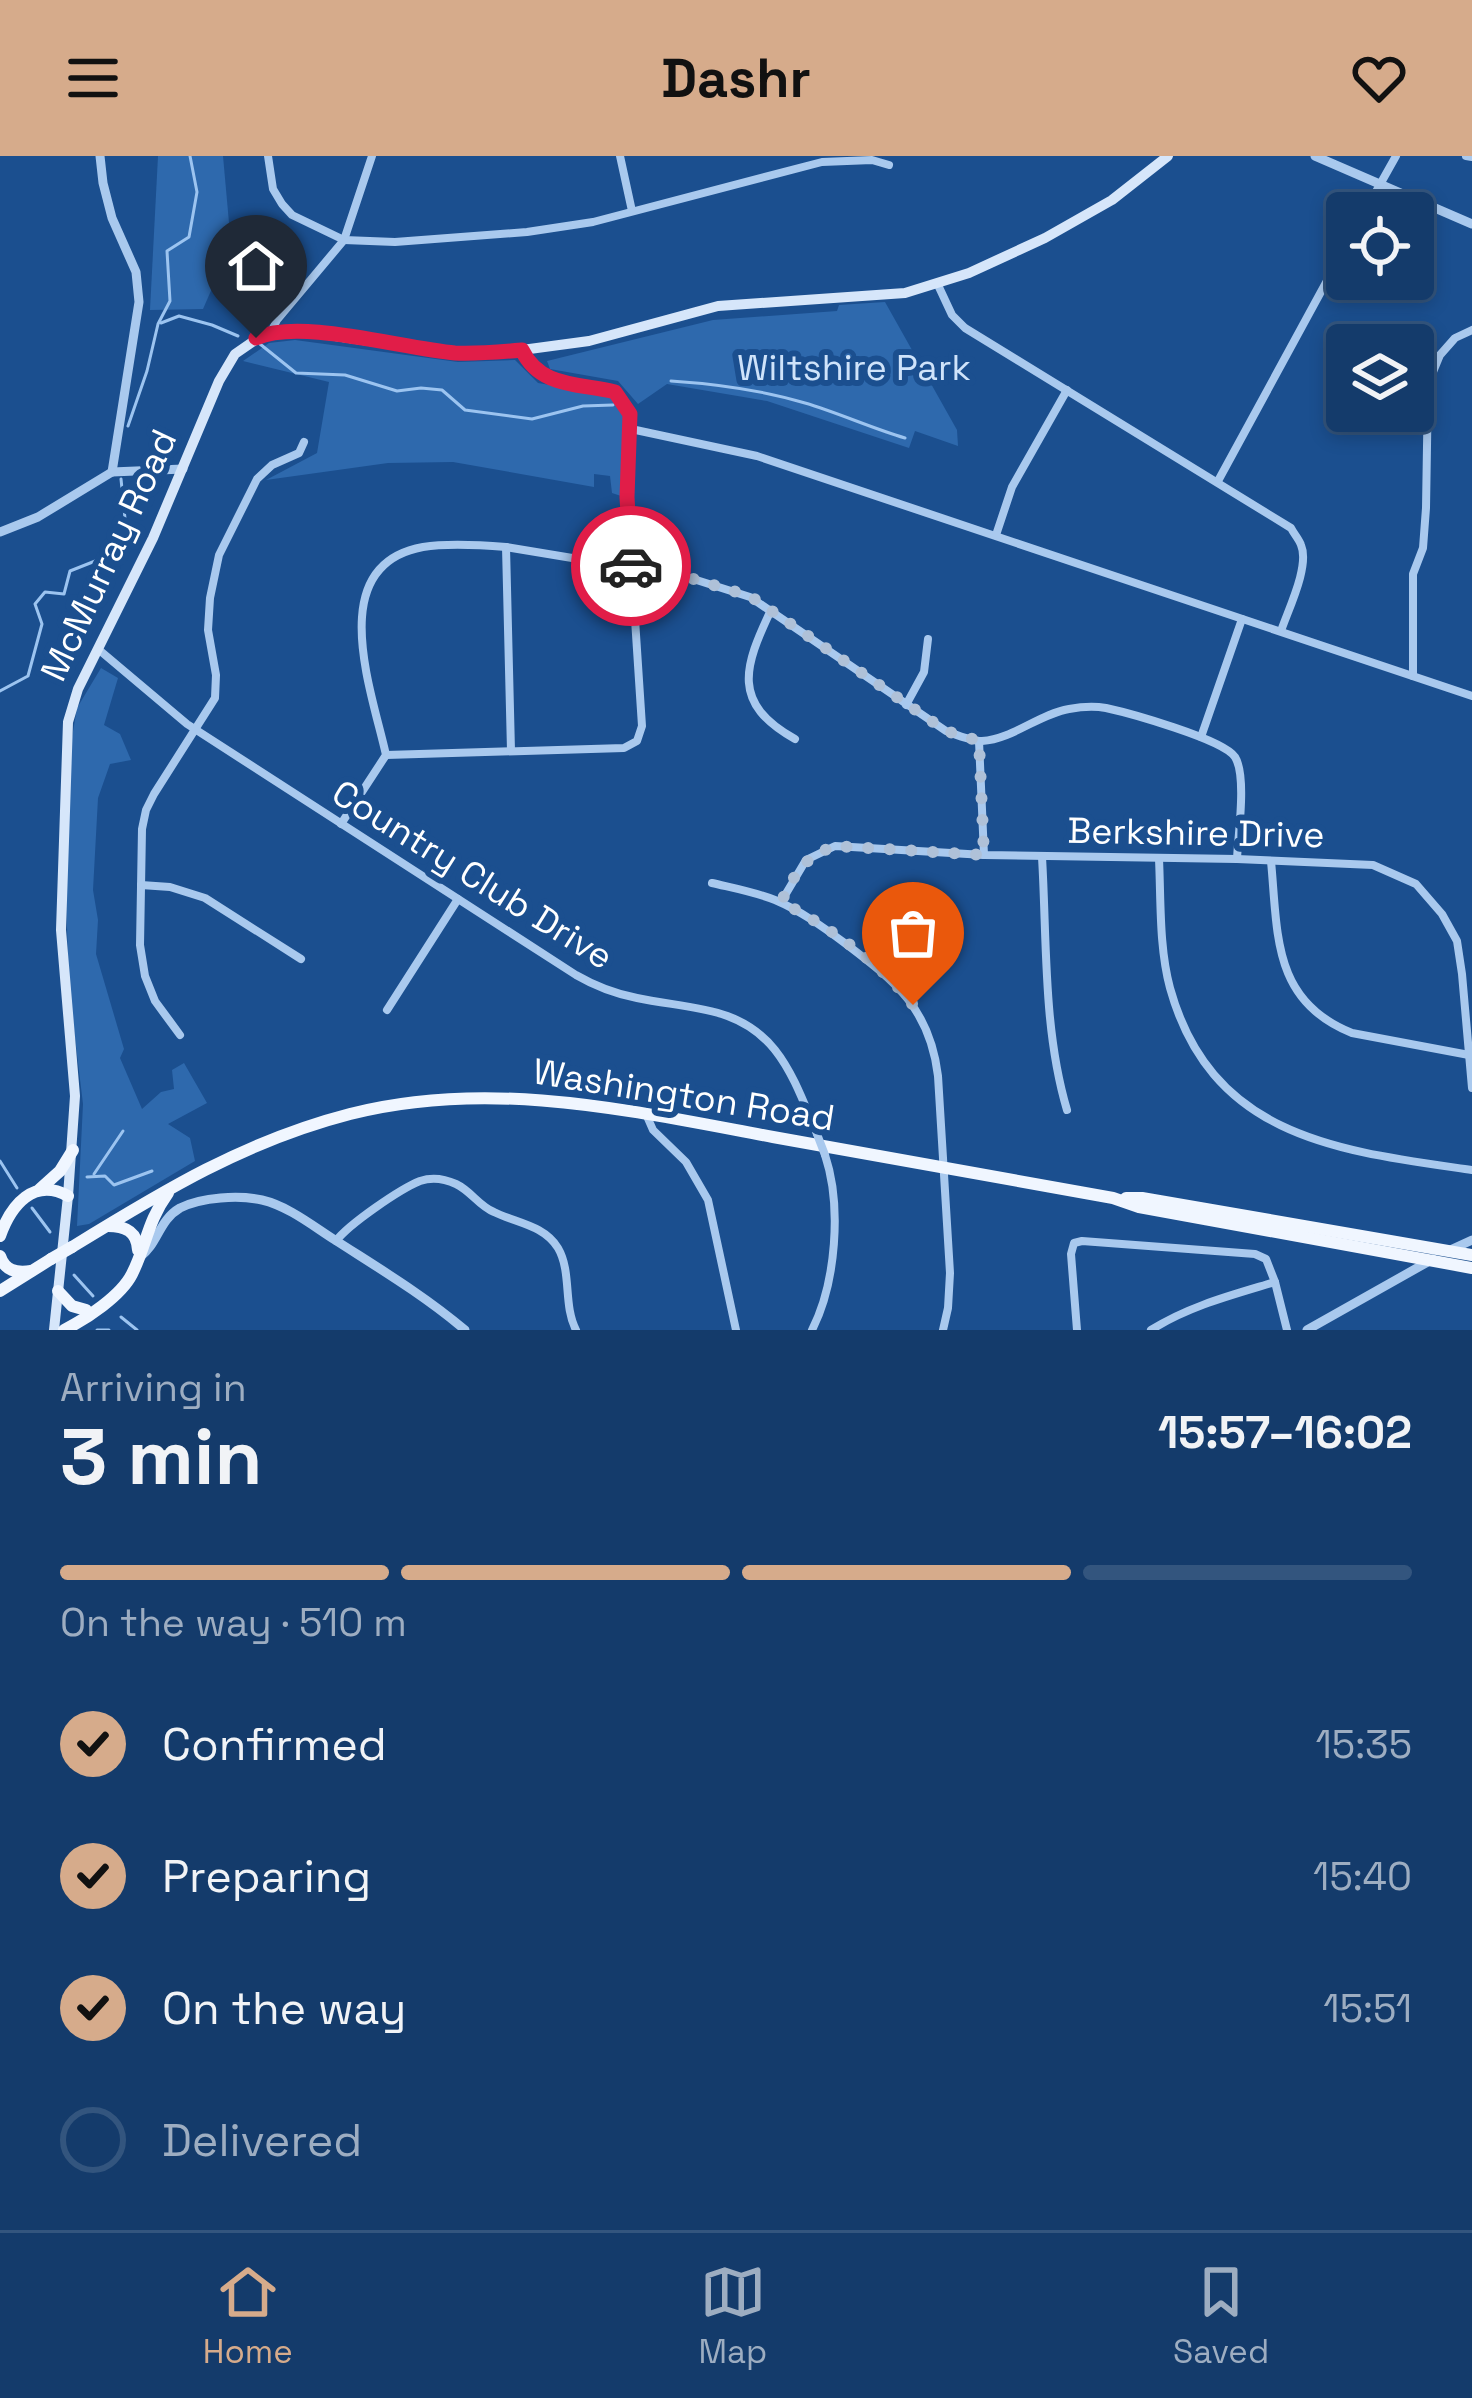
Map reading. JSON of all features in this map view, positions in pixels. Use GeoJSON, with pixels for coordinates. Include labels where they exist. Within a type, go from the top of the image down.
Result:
{"type":"FeatureCollection","features":[{"type":"Feature","properties":{"kind":"main road"},"geometry":{"type":"LineString","coordinates":[[271,332],[300,330],[452,353],[522,350],[589,341],[718,306],[875,297],[938,285],[1022,250],[1078,220],[1123,193],[1168,156]]}},
{"type":"Feature","properties":{"kind":"main road","name":"McMurray Road"},"geometry":{"type":"LineString","coordinates":[[59,1330],[58,1291],[75,1096],[61,930],[66,734],[74,700],[153,538],[230,361],[248,343],[271,332]]}},
{"type":"Feature","properties":{"kind":"main road","name":"Washington Road"},"geometry":{"type":"LineString","coordinates":[[0,1291],[215,1162],[291,1131],[354,1113],[465,1097],[534,1098],[646,1114],[1472,1268]]}},
{"type":"Feature","properties":{"kind":"main road"},"geometry":{"type":"LineString","coordinates":[[0,1235],[28,1194],[60,1171],[73,1150]]}},
{"type":"Feature","properties":{"kind":"main road"},"geometry":{"type":"LineString","coordinates":[[59,1330],[98,1310],[130,1278],[153,1214],[172,1186]]}},
{"type":"Feature","properties":{"kind":"main road"},"geometry":{"type":"LineString","coordinates":[[40,1189],[68,1196]]}},
{"type":"Feature","properties":{"kind":"main road"},"geometry":{"type":"LineString","coordinates":[[23,1201],[68,1196]]}},
{"type":"Feature","properties":{"kind":"main road","name":"Washington Road"},"geometry":{"type":"LineString","coordinates":[[1113,1198],[1142,1198],[1472,1255]]}},
{"type":"Feature","properties":{"kind":"main road"},"geometry":{"type":"LineString","coordinates":[[106,1226],[120,1226],[134,1234],[137,1259]]}},
{"type":"Feature","properties":{"kind":"main road"},"geometry":{"type":"LineString","coordinates":[[0,1256],[12,1271],[32,1271]]}},
{"type":"Feature","properties":{"kind":"main road"},"geometry":{"type":"LineString","coordinates":[[58,1291],[75,1308],[86,1310]]}},
{"type":"Feature","properties":{"kind":"main road"},"geometry":{"type":"LineString","coordinates":[[59,1330],[103,1303]]}},
{"type":"Feature","properties":{"kind":"street"},"geometry":{"type":"LineString","coordinates":[[100,156],[107,200],[136,272],[139,302],[112,472]]}},
{"type":"Feature","properties":{"kind":"street"},"geometry":{"type":"LineString","coordinates":[[268,156],[274,189],[292,214],[344,240],[395,242],[592,222],[822,162],[872,160],[889,165]]}},
{"type":"Feature","properties":{"kind":"street"},"geometry":{"type":"LineString","coordinates":[[271,332],[344,240],[372,156]]}},
{"type":"Feature","properties":{"kind":"street"},"geometry":{"type":"LineString","coordinates":[[620,156],[632,211]]}},
{"type":"Feature","properties":{"kind":"street"},"geometry":{"type":"LineString","coordinates":[[1315,156],[1472,224]]}},
{"type":"Feature","properties":{"kind":"street"},"geometry":{"type":"LineString","coordinates":[[1375,192],[1396,156]]}},
{"type":"Feature","properties":{"kind":"street"},"geometry":{"type":"LineString","coordinates":[[1218,481],[1326,283]]}},
{"type":"Feature","properties":{"kind":"street"},"geometry":{"type":"LineString","coordinates":[[938,285],[952,315],[965,328],[1291,528],[1301,543],[1303,558],[1281,631]]}},
{"type":"Feature","properties":{"kind":"street"},"geometry":{"type":"LineString","coordinates":[[1413,676],[1413,574],[1423,548],[1428,384],[1440,355],[1472,330]]}},
{"type":"Feature","properties":{"kind":"street"},"geometry":{"type":"LineString","coordinates":[[386,755],[624,748],[637,741],[642,726],[627,497],[632,429],[627,406],[615,392],[542,376],[522,350]]}},
{"type":"Feature","properties":{"kind":"street"},"geometry":{"type":"LineString","coordinates":[[996,535],[1012,487],[1067,390]]}},
{"type":"Feature","properties":{"kind":"street"},"geometry":{"type":"LineString","coordinates":[[632,429],[758,456],[1472,696]]}},
{"type":"Feature","properties":{"kind":"street"},"geometry":{"type":"LineString","coordinates":[[180,1035],[155,1001],[145,976],[140,945],[142,829],[146,810],[214,698],[216,675],[208,631],[219,555],[257,479],[272,465],[299,453],[304,442]]}},
{"type":"Feature","properties":{"kind":"street"},"geometry":{"type":"LineString","coordinates":[[0,532],[38,518],[112,472],[183,469]]}},
{"type":"Feature","properties":{"kind":"street"},"geometry":{"type":"LineString","coordinates":[[506,547],[511,751]]}},
{"type":"Feature","properties":{"kind":"street"},"geometry":{"type":"LineString","coordinates":[[341,824],[386,755],[359,631],[368,587],[400,555],[423,548],[506,547],[719,585],[750,596],[946,731],[979,741],[1075,707],[1102,707],[1201,737],[1236,758],[1240,776],[1237,859]]}},
{"type":"Feature","properties":{"kind":"street"},"geometry":{"type":"LineString","coordinates":[[771,610],[751,652],[748,675],[762,717],[795,739]]}},
{"type":"Feature","properties":{"kind":"street"},"geometry":{"type":"LineString","coordinates":[[1201,737],[1242,619]]}},
{"type":"Feature","properties":{"kind":"street"},"geometry":{"type":"LineString","coordinates":[[906,705],[924,673],[928,639]]}},
{"type":"Feature","properties":{"kind":"street","name":"Country Club Drive"},"geometry":{"type":"LineString","coordinates":[[98,649],[196,730],[589,982],[642,999],[712,1009],[747,1024],[778,1053],[817,1134],[832,1190],[830,1273],[812,1330]]}},
{"type":"Feature","properties":{"kind":"street"},"geometry":{"type":"LineString","coordinates":[[979,741],[984,855]]}},
{"type":"Feature","properties":{"kind":"street","name":"Berkshire Drive"},"geometry":{"type":"LineString","coordinates":[[781,902],[806,860],[835,846],[984,855],[1373,865],[1416,884],[1457,941],[1472,1088]]}},
{"type":"Feature","properties":{"kind":"street"},"geometry":{"type":"LineString","coordinates":[[1042,857],[1052,1036],[1067,1110]]}},
{"type":"Feature","properties":{"kind":"street"},"geometry":{"type":"LineString","coordinates":[[1159,859],[1169,984],[1181,1021],[1226,1087],[1259,1114],[1307,1138],[1364,1154],[1472,1170]]}},
{"type":"Feature","properties":{"kind":"street"},"geometry":{"type":"LineString","coordinates":[[1271,861],[1279,952],[1288,976],[1314,1011],[1352,1033],[1469,1055]]}},
{"type":"Feature","properties":{"kind":"street"},"geometry":{"type":"LineString","coordinates":[[712,883],[781,902],[815,922],[886,974],[913,1005],[928,1032],[936,1064],[950,1286],[943,1330]]}},
{"type":"Feature","properties":{"kind":"street"},"geometry":{"type":"LineString","coordinates":[[141,885],[170,887],[205,898],[301,959]]}},
{"type":"Feature","properties":{"kind":"street"},"geometry":{"type":"LineString","coordinates":[[387,1010],[458,899]]}},
{"type":"Feature","properties":{"kind":"street"},"geometry":{"type":"LineString","coordinates":[[646,1114],[652,1130],[686,1162],[708,1200],[736,1330]]}},
{"type":"Feature","properties":{"kind":"street"},"geometry":{"type":"LineString","coordinates":[[336,1241],[350,1226],[416,1183],[451,1182],[490,1211],[534,1227],[555,1244],[576,1330]]}},
{"type":"Feature","properties":{"kind":"street"},"geometry":{"type":"LineString","coordinates":[[137,1259],[174,1212],[191,1204],[226,1199],[270,1202],[405,1285],[465,1330]]}},
{"type":"Feature","properties":{"kind":"street"},"geometry":{"type":"LineString","coordinates":[[1307,1330],[1472,1240]]}},
{"type":"Feature","properties":{"kind":"street"},"geometry":{"type":"LineString","coordinates":[[1077,1330],[1071,1255],[1074,1243],[1082,1241],[1255,1254],[1266,1259],[1287,1330]]}},
{"type":"Feature","properties":{"kind":"street"},"geometry":{"type":"LineString","coordinates":[[1151,1330],[1214,1300],[1275,1282]]}},
{"type":"Feature","properties":{"kind":"green space"},"geometry":{"type":"Polygon","coordinates":[[[158,156],[223,156],[231,245],[203,309],[150,310],[158,156]]]}},
{"type":"Feature","properties":{"kind":"green space","name":"Wiltshire Park"},"geometry":{"type":"Polygon","coordinates":[[[885,302],[957,430],[958,446],[915,431],[909,448],[767,401],[667,384],[638,404],[618,381],[550,369],[547,361],[713,320],[837,311],[839,305],[885,302]]]}},
{"type":"Feature","properties":{"kind":"green space"},"geometry":{"type":"Polygon","coordinates":[[[295,340],[458,362],[515,360],[538,383],[605,394],[620,403],[625,418],[621,496],[612,493],[610,476],[594,474],[594,487],[453,462],[388,463],[266,480],[317,453],[329,382],[243,361],[269,343],[295,340]]]}},
{"type":"Feature","properties":{"kind":"green space"},"geometry":{"type":"Polygon","coordinates":[[[101,668],[118,678],[104,725],[120,734],[131,760],[110,764],[98,798],[93,890],[96,954],[124,1049],[120,1058],[142,1109],[161,1092],[174,1089],[172,1070],[184,1063],[207,1103],[168,1124],[190,1138],[195,1161],[89,1224],[77,1226],[83,1104],[69,988],[66,897],[71,743],[77,708],[101,668]]]}},
{"type":"Feature","properties":{"kind":"waterway"},"geometry":{"type":"LineString","coordinates":[[128,426],[158,324],[170,301],[167,251],[189,237],[197,192],[190,156]]}},
{"type":"Feature","properties":{"kind":"waterway"},"geometry":{"type":"LineString","coordinates":[[161,323],[179,316],[238,336]]}},
{"type":"Feature","properties":{"kind":"waterway"},"geometry":{"type":"LineString","coordinates":[[260,344],[296,373],[345,375],[397,391],[442,390],[465,410],[532,419],[583,406],[613,405]]}},
{"type":"Feature","properties":{"kind":"waterway"},"geometry":{"type":"LineString","coordinates":[[671,381],[789,398],[905,438]]}},
{"type":"Feature","properties":{"kind":"waterway"},"geometry":{"type":"LineString","coordinates":[[0,691],[28,676],[42,624],[35,604],[45,592],[64,594],[70,571],[128,548],[121,479]]}},
{"type":"Feature","properties":{"kind":"waterway"},"geometry":{"type":"LineString","coordinates":[[94,1174],[123,1131]]}},
{"type":"Feature","properties":{"kind":"waterway"},"geometry":{"type":"LineString","coordinates":[[0,1161],[17,1188]]}},
{"type":"Feature","properties":{"kind":"waterway"},"geometry":{"type":"LineString","coordinates":[[87,1177],[105,1176],[114,1185],[152,1171]]}},
{"type":"Feature","properties":{"kind":"waterway"},"geometry":{"type":"LineString","coordinates":[[32,1208],[50,1232]]}},
{"type":"Feature","properties":{"kind":"waterway"},"geometry":{"type":"LineString","coordinates":[[74,1275],[93,1296]]}},
{"type":"Feature","properties":{"kind":"waterway"},"geometry":{"type":"LineString","coordinates":[[121,1317],[137,1330]]}},
{"type":"Feature","properties":{"kind":"waterway"},"geometry":{"type":"LineString","coordinates":[[97,1330],[109,1330]]}},
{"type":"Feature","properties":{"kind":"way so far"},"geometry":{"type":"LineString","coordinates":[[631,566],[750,596],[946,731],[979,741],[984,855],[835,846],[806,860],[781,902],[886,974],[913,1005]]}},
{"type":"Feature","properties":{"kind":"route"},"geometry":{"type":"LineString","coordinates":[[256,338],[300,330],[452,353],[522,350],[542,376],[615,392],[627,406],[632,429],[627,497],[631,566]]}}]}
